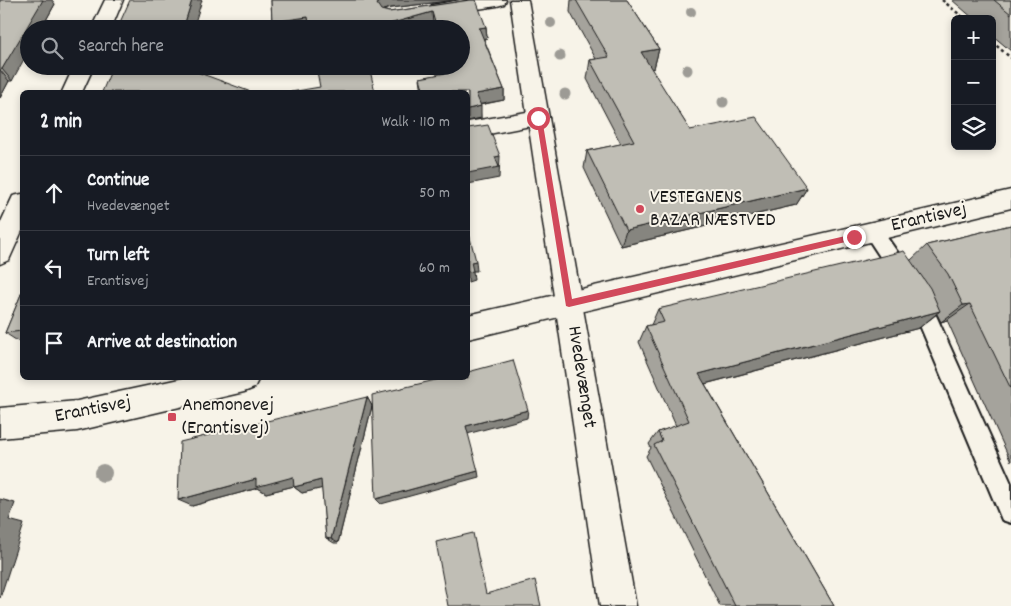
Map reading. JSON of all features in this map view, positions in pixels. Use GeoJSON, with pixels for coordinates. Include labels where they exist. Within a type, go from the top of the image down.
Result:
{"type":"FeatureCollection","features":[{"type":"Feature","properties":{"kind":"street"},"geometry":{"type":"LineString","coordinates":[[105,20],[114,0]]}},
{"type":"Feature","properties":{"kind":"street"},"geometry":{"type":"LineString","coordinates":[[420,12],[497,0]]}},
{"type":"Feature","properties":{"kind":"street","name":"Hvedevænget"},"geometry":{"type":"LineString","coordinates":[[519,0],[618,606]]}},
{"type":"Feature","properties":{"kind":"street"},"geometry":{"type":"LineString","coordinates":[[73,90],[80,75]]}},
{"type":"Feature","properties":{"kind":"street"},"geometry":{"type":"LineString","coordinates":[[470,130],[538,118]]}},
{"type":"Feature","properties":{"kind":"street","name":"Erantisvej"},"geometry":{"type":"LineString","coordinates":[[470,327],[1011,199]]}},
{"type":"Feature","properties":{"kind":"street"},"geometry":{"type":"LineString","coordinates":[[0,253],[20,208]]}},
{"type":"Feature","properties":{"kind":"street","name":"Erantisvej"},"geometry":{"type":"LineString","coordinates":[[0,423],[77,416],[235,380]]}},
{"type":"Feature","properties":{"kind":"lane"},"geometry":{"type":"LineString","coordinates":[[872,231],[919,300],[1011,511]]}},
{"type":"Feature","properties":{"kind":"path"},"geometry":{"type":"LineString","coordinates":[[942,0],[960,15]]}},
{"type":"Feature","properties":{"kind":"path"},"geometry":{"type":"LineString","coordinates":[[996,45],[1011,58]]}},
{"type":"Feature","properties":{"kind":"building"},"geometry":{"type":"Polygon","coordinates":[[[0,0],[43,0],[31,20],[20,20],[20,39],[0,70],[0,0]]]}},
{"type":"Feature","properties":{"kind":"building"},"geometry":{"type":"Polygon","coordinates":[[[130,0],[192,0],[186,20],[121,20],[130,0]]]}},
{"type":"Feature","properties":{"kind":"building"},"geometry":{"type":"Polygon","coordinates":[[[271,0],[380,0],[377,4],[381,10],[389,12],[476,0],[486,27],[479,28],[504,89],[476,94],[481,106],[470,109],[470,90],[423,90],[420,78],[436,75],[470,75],[470,20],[434,20],[432,12],[403,20],[308,20],[308,17],[272,20],[271,0]]]}},
{"type":"Feature","properties":{"kind":"building"},"geometry":{"type":"Polygon","coordinates":[[[576,0],[627,0],[659,49],[641,52],[690,130],[756,117],[807,188],[626,230],[587,151],[634,141],[590,60],[609,57],[576,0]]]}},
{"type":"Feature","properties":{"kind":"building"},"geometry":{"type":"Polygon","coordinates":[[[994,0],[1011,0],[1011,14],[994,0]]]}},
{"type":"Feature","properties":{"kind":"building"},"geometry":{"type":"Polygon","coordinates":[[[109,75],[205,75],[246,90],[103,90],[109,75]]]}},
{"type":"Feature","properties":{"kind":"building"},"geometry":{"type":"Polygon","coordinates":[[[318,75],[371,75],[375,90],[303,90],[320,87],[318,75]]]}},
{"type":"Feature","properties":{"kind":"building"},"geometry":{"type":"Polygon","coordinates":[[[488,125],[500,156],[495,157],[499,167],[470,173],[470,128],[488,125]]]}},
{"type":"Feature","properties":{"kind":"building"},"geometry":{"type":"Polygon","coordinates":[[[1011,225],[1011,389],[970,304],[963,305],[948,274],[927,245],[1011,225]]]}},
{"type":"Feature","properties":{"kind":"building"},"geometry":{"type":"Polygon","coordinates":[[[470,238],[476,261],[471,262],[473,271],[470,272],[470,238]]]}},
{"type":"Feature","properties":{"kind":"building"},"geometry":{"type":"Polygon","coordinates":[[[904,251],[930,288],[940,311],[699,374],[834,606],[735,606],[654,445],[662,441],[658,432],[689,421],[646,326],[664,322],[658,309],[904,251]]]}},
{"type":"Feature","properties":{"kind":"building"},"geometry":{"type":"Polygon","coordinates":[[[20,297],[20,331],[5,333],[20,297]]]}},
{"type":"Feature","properties":{"kind":"building"},"geometry":{"type":"Polygon","coordinates":[[[513,360],[528,410],[466,426],[478,471],[376,499],[372,395],[436,380],[470,380],[470,371],[513,360]]]}},
{"type":"Feature","properties":{"kind":"building"},"geometry":{"type":"Polygon","coordinates":[[[367,397],[331,539],[326,538],[321,480],[294,487],[293,477],[256,487],[256,479],[178,500],[180,442],[367,397]]]}},
{"type":"Feature","properties":{"kind":"building"},"geometry":{"type":"Polygon","coordinates":[[[473,533],[486,594],[535,580],[541,606],[448,606],[436,542],[473,533]]]}},
{"type":"Feature","properties":{"kind":"place","name":"VESTEGNENS BAZAR NÆSTVED"},"geometry":{"type":"Point","coordinates":[640,209]}},
{"type":"Feature","properties":{"kind":"place","name":"Anemonevej (Erantisvej)"},"geometry":{"type":"Point","coordinates":[172,417]}},
{"type":"Feature","properties":{"kind":"route"},"geometry":{"type":"LineString","coordinates":[[538,118],[569,304],[854,237]]}}]}
